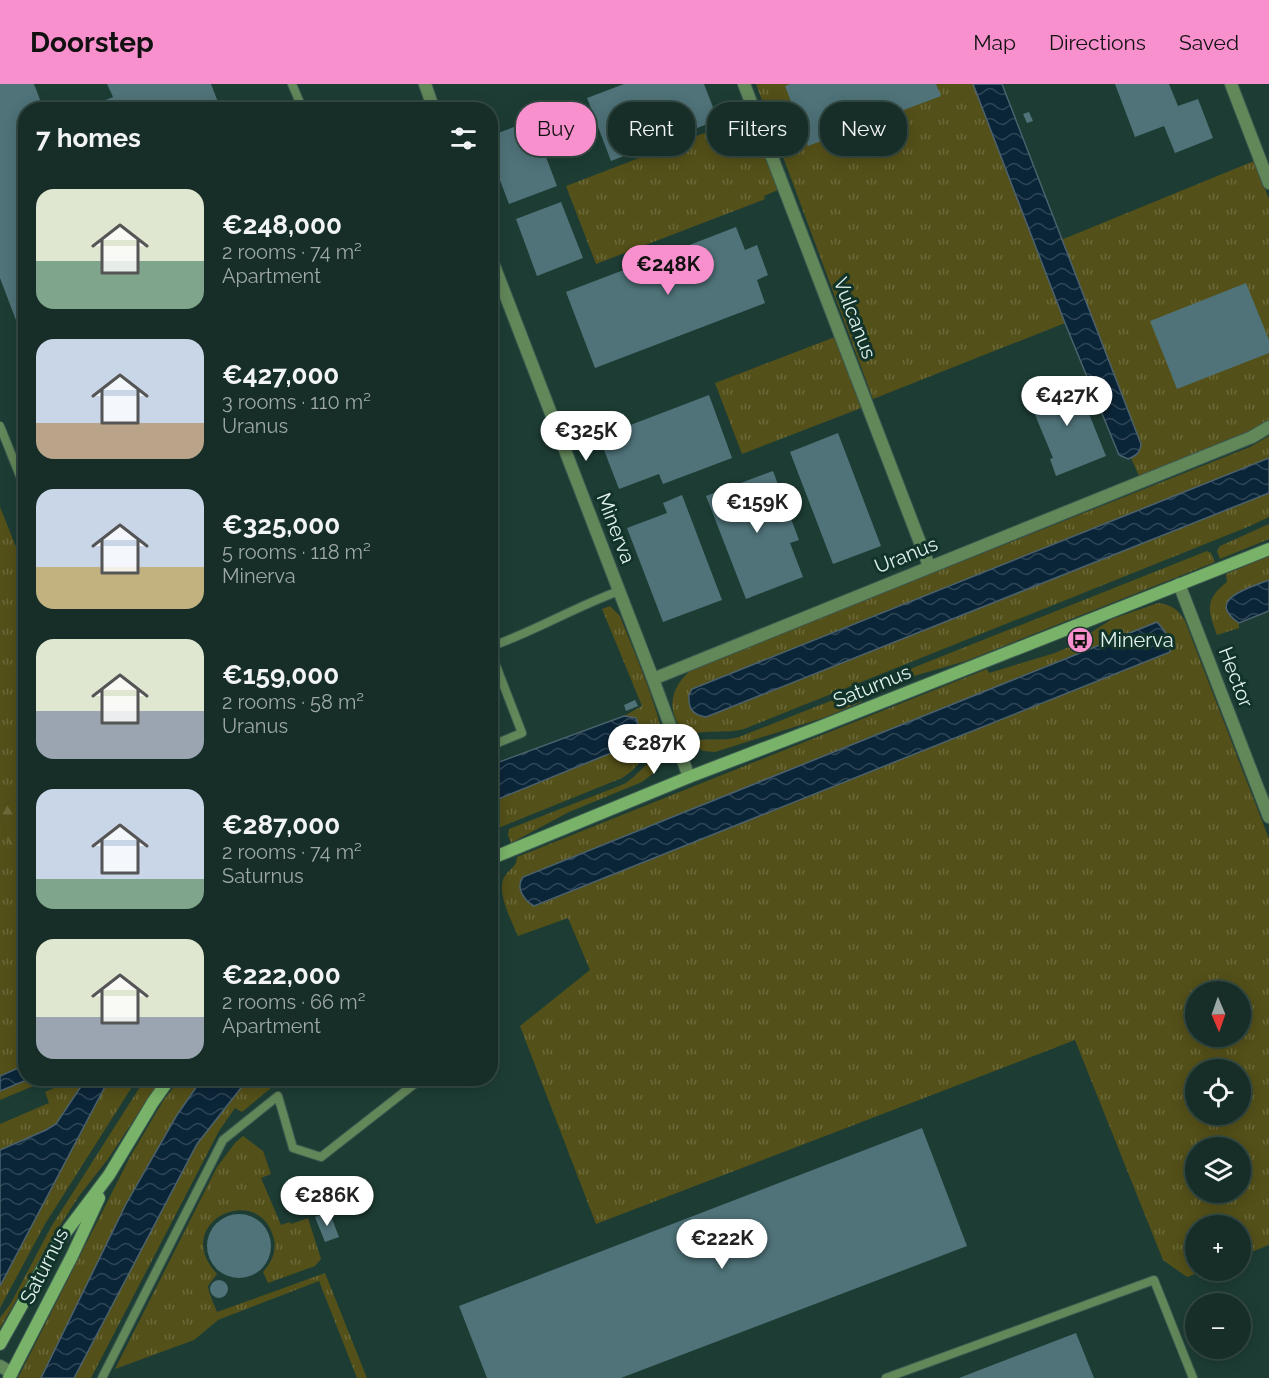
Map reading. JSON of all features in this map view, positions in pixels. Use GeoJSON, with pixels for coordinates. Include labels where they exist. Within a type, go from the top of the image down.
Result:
{"type":"FeatureCollection","features":[{"type":"Feature","properties":{"kind":"main road","name":"Saturnus"},"geometry":{"type":"LineString","coordinates":[[498,856],[689,777],[1268,548]]}},
{"type":"Feature","properties":{"kind":"main road","name":"Saturnus"},"geometry":{"type":"LineString","coordinates":[[0,1344],[54,1248],[109,1175],[164,1086]]}},
{"type":"Feature","properties":{"kind":"main road","name":"Saturnus"},"geometry":{"type":"LineString","coordinates":[[10,1376],[72,1256],[109,1175]]}},
{"type":"Feature","properties":{"kind":"street"},"geometry":{"type":"LineString","coordinates":[[425,84],[431,102]]}},
{"type":"Feature","properties":{"kind":"street","name":"Vulcanus"},"geometry":{"type":"LineString","coordinates":[[744,84],[929,566]]}},
{"type":"Feature","properties":{"kind":"street"},"geometry":{"type":"LineString","coordinates":[[1231,84],[1269,183]]}},
{"type":"Feature","properties":{"kind":"street","name":"Minerva"},"geometry":{"type":"LineString","coordinates":[[498,276],[653,679]]}},
{"type":"Feature","properties":{"kind":"street","name":"Uranus"},"geometry":{"type":"LineString","coordinates":[[653,679],[1252,437],[1269,427]]}},
{"type":"Feature","properties":{"kind":"street","name":"Hector"},"geometry":{"type":"LineString","coordinates":[[1179,584],[1269,817]]}},
{"type":"Feature","properties":{"kind":"street"},"geometry":{"type":"LineString","coordinates":[[653,679],[689,777]]}},
{"type":"Feature","properties":{"kind":"street"},"geometry":{"type":"LineString","coordinates":[[0,1366],[10,1376]]}},
{"type":"Feature","properties":{"kind":"lane"},"geometry":{"type":"LineString","coordinates":[[292,84],[300,102]]}},
{"type":"Feature","properties":{"kind":"lane"},"geometry":{"type":"LineString","coordinates":[[0,426],[18,471]]}},
{"type":"Feature","properties":{"kind":"lane"},"geometry":{"type":"LineString","coordinates":[[498,645],[619,591]]}},
{"type":"Feature","properties":{"kind":"lane"},"geometry":{"type":"LineString","coordinates":[[498,669],[522,733],[498,743]]}},
{"type":"Feature","properties":{"kind":"lane"},"geometry":{"type":"LineString","coordinates":[[102,1378],[223,1140],[278,1096],[293,1148],[321,1157],[412,1086]]}},
{"type":"Feature","properties":{"kind":"lane"},"geometry":{"type":"LineString","coordinates":[[886,1378],[1154,1280],[1192,1378]]}},
{"type":"Feature","properties":{"kind":"green space"},"geometry":{"type":"Polygon","coordinates":[[[756,84],[973,84],[1065,323],[873,399],[783,156],[808,156],[808,102],[763,102],[756,84]]]}},
{"type":"Feature","properties":{"kind":"green space"},"geometry":{"type":"Polygon","coordinates":[[[707,132],[707,156],[765,156],[778,190],[764,196],[765,199],[596,264],[566,186],[644,156],[695,156],[695,137],[707,132]]]}},
{"type":"Feature","properties":{"kind":"green space"},"geometry":{"type":"Polygon","coordinates":[[[1254,161],[1269,199],[1269,420],[1247,433],[1139,476],[1131,458],[1135,456],[1141,443],[1061,240],[1254,161]]]}},
{"type":"Feature","properties":{"kind":"green space"},"geometry":{"type":"Polygon","coordinates":[[[835,337],[861,408],[742,454],[715,383],[835,337]]]}},
{"type":"Feature","properties":{"kind":"green space"},"geometry":{"type":"Polygon","coordinates":[[[1269,436],[1269,458],[692,689],[689,696],[706,717],[1269,493],[1269,517],[744,729],[689,735],[683,732],[677,722],[672,707],[675,692],[682,679],[694,668],[1250,447],[1269,436]]]}},
{"type":"Feature","properties":{"kind":"green space"},"geometry":{"type":"Polygon","coordinates":[[[0,507],[18,552],[18,800],[0,806],[0,507]]]}},
{"type":"Feature","properties":{"kind":"green space"},"geometry":{"type":"Polygon","coordinates":[[[1269,524],[1269,539],[1220,559],[1217,551],[1220,546],[1269,524]]]}},
{"type":"Feature","properties":{"kind":"green space"},"geometry":{"type":"Polygon","coordinates":[[[1207,551],[1211,553],[1215,562],[966,661],[907,678],[905,671],[1207,551]]]}},
{"type":"Feature","properties":{"kind":"green space"},"geometry":{"type":"Polygon","coordinates":[[[1269,556],[1269,580],[1231,596],[1231,618],[1239,623],[1239,628],[1217,635],[1210,606],[1214,594],[1227,582],[1226,574],[1269,556]]]}},
{"type":"Feature","properties":{"kind":"green space"},"geometry":{"type":"Polygon","coordinates":[[[1158,603],[1177,611],[1185,621],[1269,839],[1269,1245],[1251,1252],[1251,1215],[1185,1215],[1185,1276],[1163,1260],[1075,1040],[596,1224],[520,1026],[590,970],[568,918],[518,936],[505,906],[502,889],[502,882],[515,865],[517,857],[987,669],[989,673],[1055,653],[1085,640],[1084,637],[1112,619],[1158,603]],[[1133,631],[523,877],[520,882],[526,901],[535,906],[1170,652],[1171,641],[1133,631]]]}},
{"type":"Feature","properties":{"kind":"green space"},"geometry":{"type":"Polygon","coordinates":[[[610,606],[620,616],[659,720],[662,745],[648,753],[632,771],[622,778],[498,828],[498,799],[638,742],[636,718],[624,716],[642,706],[602,609],[610,606]]]}},
{"type":"Feature","properties":{"kind":"green space"},"geometry":{"type":"Polygon","coordinates":[[[901,673],[902,675],[884,683],[885,687],[859,703],[826,717],[715,752],[703,751],[689,742],[739,737],[901,673]]]}},
{"type":"Feature","properties":{"kind":"green space"},"geometry":{"type":"Polygon","coordinates":[[[664,752],[655,772],[642,782],[569,812],[511,843],[508,835],[509,829],[624,784],[664,752]]]}},
{"type":"Feature","properties":{"kind":"green space"},"geometry":{"type":"Polygon","coordinates":[[[18,800],[18,868],[0,815],[0,806],[18,800]]]}},
{"type":"Feature","properties":{"kind":"green space"},"geometry":{"type":"Polygon","coordinates":[[[0,815],[18,866],[18,1068],[0,1076],[0,815]]]}},
{"type":"Feature","properties":{"kind":"green space"},"geometry":{"type":"Polygon","coordinates":[[[18,1083],[18,1086],[33,1086],[0,1100],[0,1091],[18,1083]]]}},
{"type":"Feature","properties":{"kind":"green space"},"geometry":{"type":"Polygon","coordinates":[[[59,1086],[81,1086],[56,1124],[0,1150],[0,1124],[49,1103],[45,1092],[59,1086]]]}},
{"type":"Feature","properties":{"kind":"green space"},"geometry":{"type":"Polygon","coordinates":[[[105,1086],[133,1086],[45,1224],[0,1308],[0,1286],[105,1086]]]}},
{"type":"Feature","properties":{"kind":"green space"},"geometry":{"type":"Polygon","coordinates":[[[141,1086],[156,1086],[108,1159],[79,1196],[0,1328],[0,1318],[11,1303],[51,1227],[141,1086]]]}},
{"type":"Feature","properties":{"kind":"green space"},"geometry":{"type":"Polygon","coordinates":[[[175,1086],[197,1086],[177,1115],[126,1204],[41,1378],[18,1378],[130,1157],[163,1101],[175,1086]]]}},
{"type":"Feature","properties":{"kind":"green space"},"geometry":{"type":"Polygon","coordinates":[[[243,1086],[274,1086],[242,1112],[235,1108],[219,1131],[91,1378],[74,1378],[197,1144],[243,1086]]]}},
{"type":"Feature","properties":{"kind":"green space"},"geometry":{"type":"Polygon","coordinates":[[[243,1136],[263,1151],[271,1174],[261,1178],[281,1225],[308,1218],[321,1259],[315,1266],[268,1283],[263,1272],[273,1257],[275,1244],[266,1221],[252,1212],[237,1210],[222,1215],[210,1225],[204,1238],[205,1255],[217,1274],[208,1286],[217,1312],[325,1273],[367,1378],[357,1378],[319,1281],[218,1320],[194,1340],[115,1369],[217,1167],[243,1136]]]}},
{"type":"Feature","properties":{"kind":"water"},"geometry":{"type":"Polygon","coordinates":[[[973,84],[1002,84],[1141,444],[1138,453],[1128,459],[1119,455],[1065,323],[973,84]]]}},
{"type":"Feature","properties":{"kind":"water"},"geometry":{"type":"Polygon","coordinates":[[[1269,458],[1269,493],[706,717],[695,713],[689,704],[692,689],[1269,458]]]}},
{"type":"Feature","properties":{"kind":"water"},"geometry":{"type":"Polygon","coordinates":[[[1269,580],[1269,611],[1239,623],[1229,615],[1226,607],[1234,595],[1269,580]]]}},
{"type":"Feature","properties":{"kind":"water"},"geometry":{"type":"Polygon","coordinates":[[[1157,622],[1167,636],[1170,652],[534,906],[520,889],[523,877],[1157,622]]]}},
{"type":"Feature","properties":{"kind":"water"},"geometry":{"type":"Polygon","coordinates":[[[624,716],[636,718],[640,731],[638,742],[498,799],[498,762],[624,716]]]}},
{"type":"Feature","properties":{"kind":"water"},"geometry":{"type":"Polygon","coordinates":[[[18,1068],[18,1084],[0,1091],[0,1076],[18,1068]]]}},
{"type":"Feature","properties":{"kind":"water"},"geometry":{"type":"Polygon","coordinates":[[[81,1086],[105,1086],[0,1286],[0,1150],[56,1124],[81,1086]]]}},
{"type":"Feature","properties":{"kind":"water"},"geometry":{"type":"Polygon","coordinates":[[[197,1086],[243,1086],[197,1144],[74,1378],[41,1378],[126,1204],[177,1115],[197,1086]]]}},
{"type":"Feature","properties":{"kind":"building"},"geometry":{"type":"Polygon","coordinates":[[[0,84],[34,84],[41,102],[18,102],[18,326],[0,278],[0,84]]]}},
{"type":"Feature","properties":{"kind":"building"},"geometry":{"type":"Polygon","coordinates":[[[107,84],[211,84],[218,102],[101,102],[113,97],[107,84]]]}},
{"type":"Feature","properties":{"kind":"building"},"geometry":{"type":"Polygon","coordinates":[[[624,84],[704,84],[711,102],[707,102],[707,124],[695,129],[695,102],[608,102],[608,153],[596,122],[596,102],[589,102],[587,98],[624,84]]]}},
{"type":"Feature","properties":{"kind":"building"},"geometry":{"type":"Polygon","coordinates":[[[790,84],[936,84],[941,96],[907,109],[907,102],[820,102],[820,141],[808,146],[808,102],[791,102],[785,86],[790,84]]]}},
{"type":"Feature","properties":{"kind":"building"},"geometry":{"type":"Polygon","coordinates":[[[1115,84],[1169,84],[1178,106],[1198,99],[1213,138],[1175,153],[1164,126],[1135,137],[1115,84]]]}},
{"type":"Feature","properties":{"kind":"building"},"geometry":{"type":"Polygon","coordinates":[[[1029,112],[1033,121],[1027,123],[1023,114],[1029,112]]]}},
{"type":"Feature","properties":{"kind":"building"},"geometry":{"type":"Polygon","coordinates":[[[516,126],[516,156],[546,156],[557,186],[509,204],[498,175],[498,133],[516,126]]]}},
{"type":"Feature","properties":{"kind":"building"},"geometry":{"type":"Polygon","coordinates":[[[609,156],[624,156],[611,161],[609,156]]]}},
{"type":"Feature","properties":{"kind":"building"},"geometry":{"type":"Polygon","coordinates":[[[561,202],[583,258],[537,276],[516,219],[561,202]]]}},
{"type":"Feature","properties":{"kind":"building"},"geometry":{"type":"Polygon","coordinates":[[[736,227],[745,250],[757,245],[768,275],[757,280],[765,303],[595,368],[566,292],[634,266],[631,259],[658,248],[661,256],[736,227]]]}},
{"type":"Feature","properties":{"kind":"building"},"geometry":{"type":"Polygon","coordinates":[[[1246,283],[1269,340],[1269,353],[1177,389],[1150,321],[1246,283]]]}},
{"type":"Feature","properties":{"kind":"building"},"geometry":{"type":"Polygon","coordinates":[[[1075,379],[1106,456],[1056,476],[1050,459],[1053,458],[1028,398],[1075,379]]]}},
{"type":"Feature","properties":{"kind":"building"},"geometry":{"type":"Polygon","coordinates":[[[709,395],[732,458],[663,484],[659,474],[619,489],[599,437],[709,395]]]}},
{"type":"Feature","properties":{"kind":"building"},"geometry":{"type":"Polygon","coordinates":[[[838,433],[881,546],[833,564],[790,452],[838,433]]]}},
{"type":"Feature","properties":{"kind":"building"},"geometry":{"type":"Polygon","coordinates":[[[773,471],[799,540],[790,543],[803,577],[746,599],[706,496],[773,471]]]}},
{"type":"Feature","properties":{"kind":"building"},"geometry":{"type":"Polygon","coordinates":[[[682,495],[722,600],[663,622],[627,528],[667,513],[663,503],[682,495]]]}},
{"type":"Feature","properties":{"kind":"building"},"geometry":{"type":"Polygon","coordinates":[[[635,700],[638,706],[626,711],[624,705],[635,700]]]}},
{"type":"Feature","properties":{"kind":"building"},"geometry":{"type":"Polygon","coordinates":[[[922,1128],[967,1246],[621,1378],[487,1378],[459,1306],[922,1128]]]}},
{"type":"Feature","properties":{"kind":"building"},"geometry":{"type":"Polygon","coordinates":[[[329,1211],[339,1237],[325,1242],[315,1217],[329,1211]]]}},
{"type":"Feature","properties":{"kind":"building"},"geometry":{"type":"Polygon","coordinates":[[[239,1214],[257,1220],[265,1228],[271,1246],[265,1264],[257,1272],[239,1278],[221,1272],[213,1264],[207,1246],[213,1228],[221,1220],[239,1214]]]}},
{"type":"Feature","properties":{"kind":"building"},"geometry":{"type":"Polygon","coordinates":[[[219,1280],[225,1283],[228,1289],[225,1295],[219,1298],[213,1295],[210,1289],[213,1283],[219,1280]]]}},
{"type":"Feature","properties":{"kind":"building"},"geometry":{"type":"Polygon","coordinates":[[[1076,1333],[1094,1378],[959,1378],[1076,1333]]]}},
{"type":"Feature","properties":{"kind":"place","name":"Minerva"},"geometry":{"type":"Point","coordinates":[1080,640]}}]}
